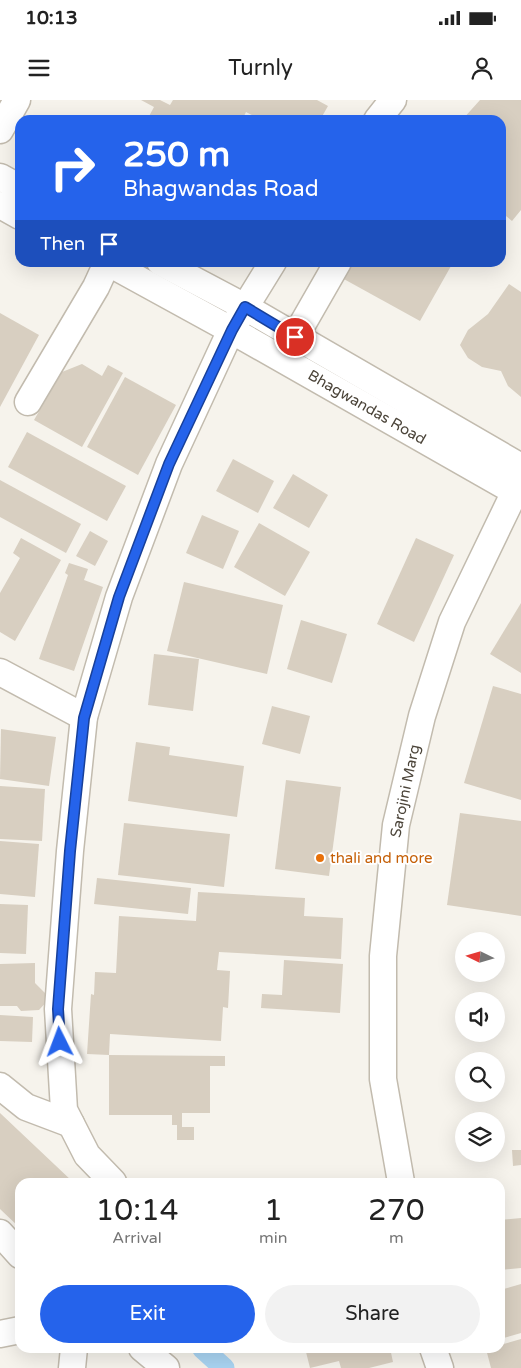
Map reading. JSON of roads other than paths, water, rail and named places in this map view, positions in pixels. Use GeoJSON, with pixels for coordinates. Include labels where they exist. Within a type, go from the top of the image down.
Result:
{"type":"FeatureCollection","features":[{"type":"Feature","properties":{"kind":"street"},"geometry":{"type":"LineString","coordinates":[[0,130],[17,100]]}},
{"type":"Feature","properties":{"kind":"street"},"geometry":{"type":"LineString","coordinates":[[381,115],[393,100]]}},
{"type":"Feature","properties":{"kind":"street"},"geometry":{"type":"LineString","coordinates":[[0,177],[15,185]]}},
{"type":"Feature","properties":{"kind":"street"},"geometry":{"type":"LineString","coordinates":[[0,205],[15,213]]}},
{"type":"Feature","properties":{"kind":"street"},"geometry":{"type":"LineString","coordinates":[[28,402],[96,287],[105,267]]}},
{"type":"Feature","properties":{"kind":"street","name":"Bhagwandas Road"},"geometry":{"type":"LineString","coordinates":[[114,267],[520,483]]}},
{"type":"Feature","properties":{"kind":"street","name":"Bhagwandas Road"},"geometry":{"type":"LineString","coordinates":[[169,267],[245,307],[295,337],[520,483]]}},
{"type":"Feature","properties":{"kind":"street"},"geometry":{"type":"LineString","coordinates":[[109,1178],[87,1155],[64,1110],[58,1009],[70,851],[84,718],[119,597],[165,473],[232,330],[270,267]]}},
{"type":"Feature","properties":{"kind":"street"},"geometry":{"type":"LineString","coordinates":[[295,337],[335,267]]}},
{"type":"Feature","properties":{"kind":"street","name":"Sarojini Marg"},"geometry":{"type":"LineString","coordinates":[[399,1178],[383,1079],[383,956],[396,825],[422,716],[452,622],[520,483]]}},
{"type":"Feature","properties":{"kind":"street"},"geometry":{"type":"LineString","coordinates":[[0,672],[84,718]]}},
{"type":"Feature","properties":{"kind":"street"},"geometry":{"type":"LineString","coordinates":[[0,1086],[26,1107],[71,1124]]}},
{"type":"Feature","properties":{"kind":"street"},"geometry":{"type":"LineString","coordinates":[[0,1233],[15,1250]]}},
{"type":"Feature","properties":{"kind":"street"},"geometry":{"type":"LineString","coordinates":[[0,1334],[15,1331]]}},
{"type":"Feature","properties":{"kind":"street"},"geometry":{"type":"LineString","coordinates":[[72,1368],[74,1353]]}},
{"type":"Feature","properties":{"kind":"street"},"geometry":{"type":"LineString","coordinates":[[148,1353],[166,1368]]}},
{"type":"Feature","properties":{"kind":"street"},"geometry":{"type":"LineString","coordinates":[[435,1353],[440,1368]]}},
{"type":"Feature","properties":{"kind":"waterway"},"geometry":{"type":"LineString","coordinates":[[208,1353],[224,1368]]}},
{"type":"Feature","properties":{"kind":"place","name":"thali and more"},"geometry":{"type":"Point","coordinates":[320,858]}}]}
